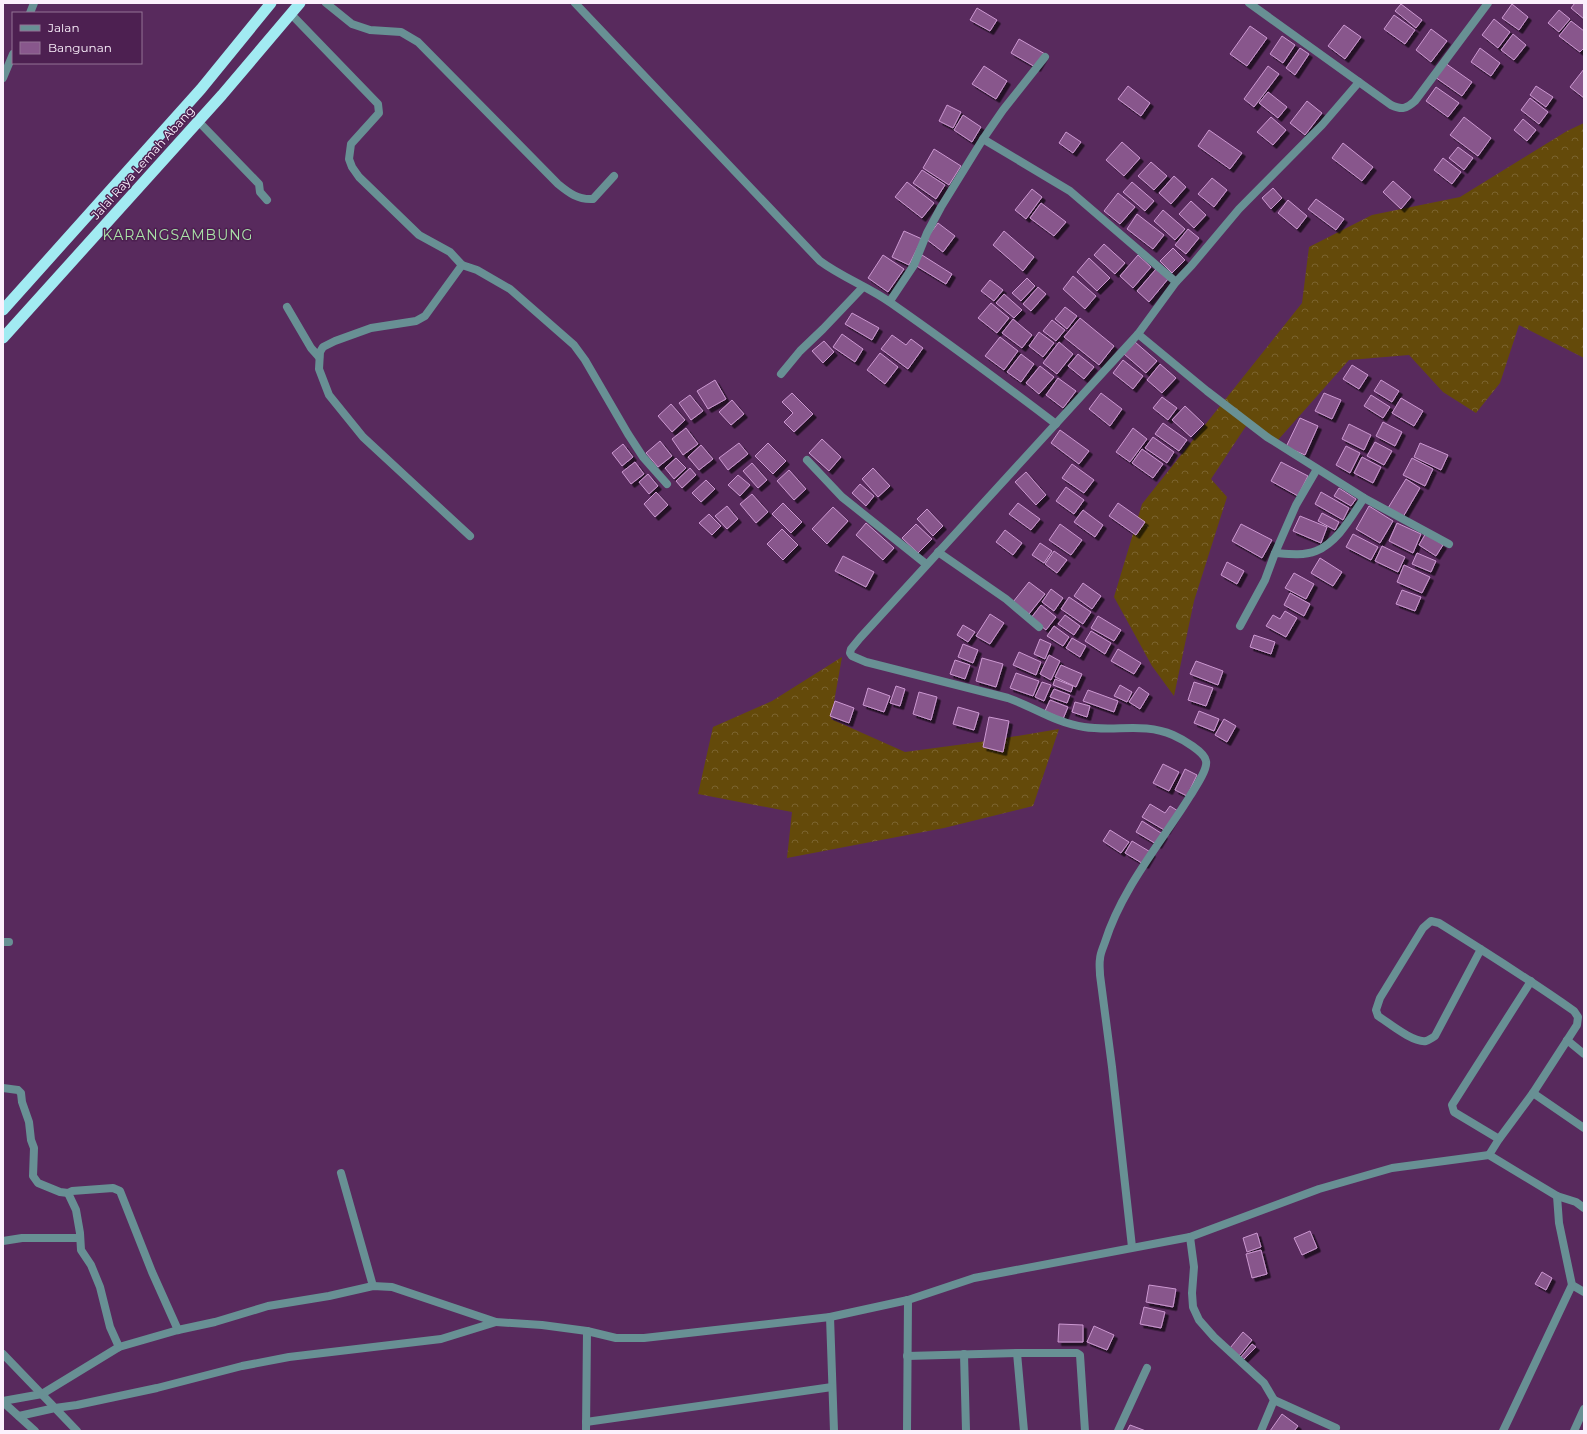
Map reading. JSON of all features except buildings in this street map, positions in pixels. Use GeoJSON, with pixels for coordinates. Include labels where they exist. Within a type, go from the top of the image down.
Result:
{"type":"FeatureCollection","features":[{"type":"Feature","properties":{"kind":"highway","name":"Jalal Raya Lemah Abang"},"geometry":{"type":"LineString","coordinates":[[3,310],[201,89],[271,3]]}},
{"type":"Feature","properties":{"kind":"highway","name":"Jalal Raya Lemah Abang"},"geometry":{"type":"LineString","coordinates":[[3,338],[198,121],[300,3]]}},
{"type":"Feature","properties":{"kind":"street"},"geometry":{"type":"LineString","coordinates":[[326,3],[352,24],[370,30],[401,32],[418,42],[552,178],[571,194],[584,200],[593,199],[614,176]]}},
{"type":"Feature","properties":{"kind":"street"},"geometry":{"type":"LineString","coordinates":[[575,3],[820,261],[835,272],[890,301],[1056,424]]}},
{"type":"Feature","properties":{"kind":"street"},"geometry":{"type":"LineString","coordinates":[[1249,3],[1391,105],[1399,108],[1406,108],[1415,101],[1488,3]]}},
{"type":"Feature","properties":{"kind":"street"},"geometry":{"type":"LineString","coordinates":[[292,14],[378,104],[378,113],[351,144],[349,159],[359,177],[419,235],[450,252],[462,265],[477,270],[510,289],[574,345],[585,360],[643,457],[667,484]]}},
{"type":"Feature","properties":{"kind":"street"},"geometry":{"type":"LineString","coordinates":[[3,78],[12,56]]}},
{"type":"Feature","properties":{"kind":"street"},"geometry":{"type":"LineString","coordinates":[[890,301],[914,265],[927,233],[941,207],[983,139],[1003,110],[1046,57]]}},
{"type":"Feature","properties":{"kind":"street"},"geometry":{"type":"LineString","coordinates":[[1132,1247],[1100,974],[1100,959],[1110,928],[1124,899],[1194,788],[1207,765],[1206,758],[1201,752],[1174,736],[1153,728],[1127,727],[1107,729],[1083,727],[1056,720],[1041,714],[1027,705],[1008,698],[866,662],[852,656],[850,653],[851,649],[860,638],[926,564],[1138,334],[1176,282],[1192,266],[1238,209],[1322,125],[1359,82]]}},
{"type":"Feature","properties":{"kind":"street"},"geometry":{"type":"LineString","coordinates":[[198,121],[259,184],[260,192],[267,200]]}},
{"type":"Feature","properties":{"kind":"street"},"geometry":{"type":"LineString","coordinates":[[983,139],[1070,192],[1176,282]]}},
{"type":"Feature","properties":{"kind":"street"},"geometry":{"type":"LineString","coordinates":[[462,265],[425,316],[416,321],[371,328],[334,341],[323,347],[318,357],[319,369],[329,395],[363,438],[470,536]]}},
{"type":"Feature","properties":{"kind":"street"},"geometry":{"type":"LineString","coordinates":[[781,374],[800,351],[863,287]]}},
{"type":"Feature","properties":{"kind":"street"},"geometry":{"type":"LineString","coordinates":[[287,307],[310,348],[318,357]]}},
{"type":"Feature","properties":{"kind":"street"},"geometry":{"type":"LineString","coordinates":[[1138,334],[1267,437],[1364,498],[1449,544]]}},
{"type":"Feature","properties":{"kind":"street"},"geometry":{"type":"LineString","coordinates":[[807,460],[842,497],[926,564]]}},
{"type":"Feature","properties":{"kind":"street"},"geometry":{"type":"LineString","coordinates":[[1240,626],[1265,580],[1296,505],[1317,469]]}},
{"type":"Feature","properties":{"kind":"street"},"geometry":{"type":"LineString","coordinates":[[1275,553],[1301,554],[1315,551],[1330,542],[1345,526],[1364,498]]}},
{"type":"Feature","properties":{"kind":"street"},"geometry":{"type":"LineString","coordinates":[[938,552],[1006,599],[1039,627]]}},
{"type":"Feature","properties":{"kind":"street"},"geometry":{"type":"LineString","coordinates":[[1481,949],[1435,1036],[1431,1039],[1427,1041],[1415,1039],[1378,1016],[1376,1010],[1376,1005],[1423,928],[1431,921],[1439,922],[1532,981],[1574,1011],[1578,1017],[1577,1025],[1533,1093],[1499,1138],[1489,1155]]}},
{"type":"Feature","properties":{"kind":"street"},"geometry":{"type":"LineString","coordinates":[[1499,1138],[1454,1112],[1452,1105],[1532,981]]}},
{"type":"Feature","properties":{"kind":"street"},"geometry":{"type":"LineString","coordinates":[[1567,1040],[1584,1054]]}},
{"type":"Feature","properties":{"kind":"street"},"geometry":{"type":"LineString","coordinates":[[3,1088],[18,1090],[21,1092],[22,1102],[29,1122],[31,1140],[34,1148],[33,1176],[38,1183],[60,1192],[68,1193],[76,1190],[113,1188],[120,1191],[178,1330]]}},
{"type":"Feature","properties":{"kind":"street"},"geometry":{"type":"LineString","coordinates":[[1533,1093],[1584,1128]]}},
{"type":"Feature","properties":{"kind":"street"},"geometry":{"type":"LineString","coordinates":[[3,1401],[42,1394],[119,1347],[178,1330],[215,1322],[268,1306],[328,1296],[373,1286],[399,1289],[496,1322],[542,1325],[587,1331],[616,1338],[644,1338],[830,1316],[908,1300],[974,1278],[1190,1237],[1319,1190],[1392,1168],[1489,1155],[1558,1196],[1576,1202],[1584,1208]]}},
{"type":"Feature","properties":{"kind":"street"},"geometry":{"type":"LineString","coordinates":[[341,1173],[373,1286]]}},
{"type":"Feature","properties":{"kind":"street"},"geometry":{"type":"LineString","coordinates":[[68,1193],[76,1210],[81,1250],[91,1265],[100,1287],[110,1327],[119,1347]]}},
{"type":"Feature","properties":{"kind":"street"},"geometry":{"type":"LineString","coordinates":[[1503,1431],[1572,1285],[1559,1223],[1558,1196]]}},
{"type":"Feature","properties":{"kind":"street"},"geometry":{"type":"LineString","coordinates":[[1190,1237],[1194,1268],[1192,1293],[1193,1307],[1199,1320],[1214,1337],[1264,1383],[1274,1400],[1336,1428]]}},
{"type":"Feature","properties":{"kind":"street"},"geometry":{"type":"LineString","coordinates":[[3,1241],[22,1238],[80,1238]]}},
{"type":"Feature","properties":{"kind":"street"},"geometry":{"type":"LineString","coordinates":[[1572,1285],[1584,1292]]}},
{"type":"Feature","properties":{"kind":"street"},"geometry":{"type":"LineString","coordinates":[[907,1431],[908,1300]]}},
{"type":"Feature","properties":{"kind":"street"},"geometry":{"type":"LineString","coordinates":[[830,1316],[834,1431]]}},
{"type":"Feature","properties":{"kind":"street"},"geometry":{"type":"LineString","coordinates":[[19,1416],[55,1408],[77,1406],[157,1388],[242,1366],[289,1357],[441,1339],[496,1322]]}},
{"type":"Feature","properties":{"kind":"street"},"geometry":{"type":"LineString","coordinates":[[587,1331],[586,1427],[832,1387]]}},
{"type":"Feature","properties":{"kind":"street"},"geometry":{"type":"LineString","coordinates":[[1017,1353],[1024,1431]]}},
{"type":"Feature","properties":{"kind":"street"},"geometry":{"type":"LineString","coordinates":[[907,1356],[1077,1353],[1080,1355],[1085,1431]]}},
{"type":"Feature","properties":{"kind":"street"},"geometry":{"type":"LineString","coordinates":[[3,1354],[77,1431]]}},
{"type":"Feature","properties":{"kind":"street"},"geometry":{"type":"LineString","coordinates":[[964,1354],[966,1431]]}},
{"type":"Feature","properties":{"kind":"street"},"geometry":{"type":"LineString","coordinates":[[1118,1431],[1147,1368]]}},
{"type":"Feature","properties":{"kind":"street"},"geometry":{"type":"LineString","coordinates":[[1262,1431],[1274,1400]]}},
{"type":"Feature","properties":{"kind":"street"},"geometry":{"type":"LineString","coordinates":[[3,1401],[35,1431]]}},
{"type":"Feature","properties":{"kind":"street"},"geometry":{"type":"LineString","coordinates":[[1574,1431],[1584,1409]]}},
{"type":"Feature","properties":{"kind":"green space"},"geometry":{"type":"Polygon","coordinates":[[[1584,123],[1584,358],[1519,325],[1500,383],[1476,413],[1443,392],[1409,355],[1349,360],[1278,440],[1248,423],[1211,479],[1227,497],[1194,601],[1174,696],[1152,666],[1114,597],[1142,504],[1302,303],[1309,247],[1372,215],[1460,197],[1567,131],[1584,123]]]}},
{"type":"Feature","properties":{"kind":"green space"},"geometry":{"type":"Polygon","coordinates":[[[842,657],[831,719],[905,752],[987,741],[1059,729],[1033,806],[944,828],[787,858],[792,812],[698,794],[713,727],[772,701],[842,657]]]}},
{"type":"Feature","properties":{"kind":"district","name":"KARANGSAMBUNG"},"geometry":{"type":"Point","coordinates":[178,235]}}]}
